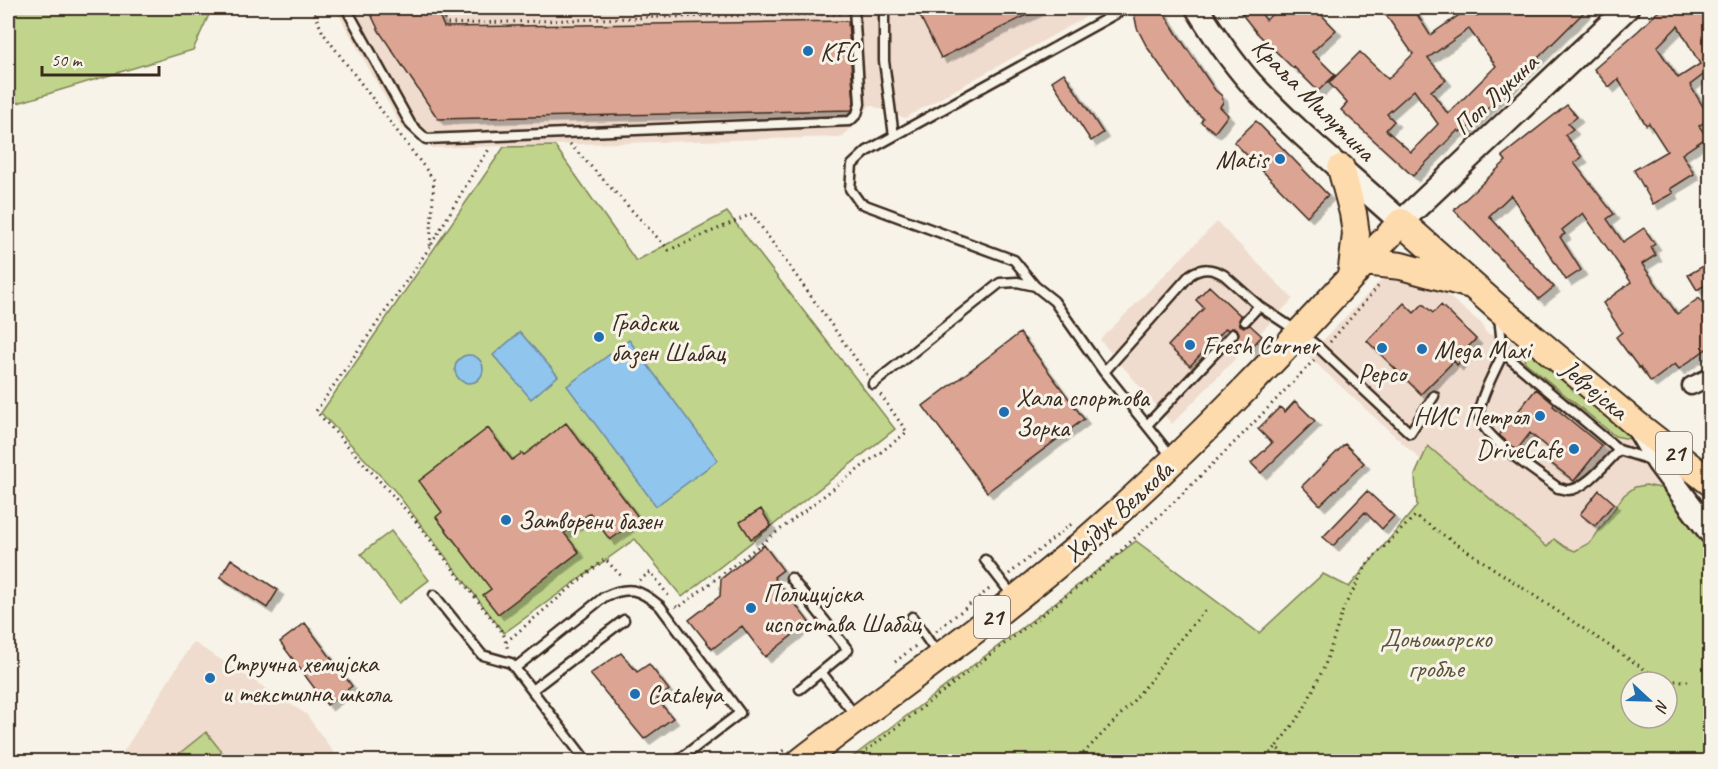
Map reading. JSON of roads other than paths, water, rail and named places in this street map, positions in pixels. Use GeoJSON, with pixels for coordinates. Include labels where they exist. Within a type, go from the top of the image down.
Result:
{"type":"FeatureCollection","features":[{"type":"Feature","properties":{"kind":"main road","name":"Краља Милутина"},"geometry":{"type":"LineString","coordinates":[[1197,8],[1227,53],[1250,81],[1401,222]]}},
{"type":"Feature","properties":{"kind":"main road","name":"Поп Лукина"},"geometry":{"type":"LineString","coordinates":[[1401,222],[1627,8]]}},
{"type":"Feature","properties":{"kind":"main road"},"geometry":{"type":"LineString","coordinates":[[1341,168],[1353,213],[1358,270],[1401,266],[1473,286]]}},
{"type":"Feature","properties":{"kind":"main road","name":"Хајдук Вељкова"},"geometry":{"type":"LineString","coordinates":[[795,753],[857,718],[933,647],[1008,590],[1107,522],[1174,460],[1300,333],[1401,222]]}},
{"type":"Feature","properties":{"kind":"main road","name":"Јеврејска"},"geometry":{"type":"LineString","coordinates":[[1401,222],[1498,308],[1636,424],[1710,482]]}},
{"type":"Feature","properties":{"kind":"main road"},"geometry":{"type":"LineString","coordinates":[[1636,424],[1658,462],[1710,532]]}},
{"type":"Feature","properties":{"kind":"street"},"geometry":{"type":"LineString","coordinates":[[1691,386],[1710,376]]}},
{"type":"Feature","properties":{"kind":"lane"},"geometry":{"type":"LineString","coordinates":[[346,8],[411,125],[426,139],[850,121],[857,114],[860,104],[854,11]]}},
{"type":"Feature","properties":{"kind":"lane"},"geometry":{"type":"LineString","coordinates":[[884,8],[884,61],[894,136]]}},
{"type":"Feature","properties":{"kind":"lane"},"geometry":{"type":"LineString","coordinates":[[1126,8],[867,150],[852,165],[850,189],[860,203],[1014,260],[1035,286],[1054,301],[1104,372],[1174,460]]}},
{"type":"Feature","properties":{"kind":"lane"},"geometry":{"type":"LineString","coordinates":[[1104,372],[1190,275],[1204,269],[1224,274],[1259,306],[1317,346],[1410,433],[1434,396]]}},
{"type":"Feature","properties":{"kind":"lane"},"geometry":{"type":"LineString","coordinates":[[873,384],[1000,284],[1017,282],[1035,286]]}},
{"type":"Feature","properties":{"kind":"lane"},"geometry":{"type":"LineString","coordinates":[[1245,321],[1259,306]]}},
{"type":"Feature","properties":{"kind":"lane"},"geometry":{"type":"LineString","coordinates":[[1498,308],[1503,353],[1480,404],[1479,416],[1490,436],[1558,488],[1568,490],[1579,488],[1588,482],[1619,450]]}},
{"type":"Feature","properties":{"kind":"lane"},"geometry":{"type":"LineString","coordinates":[[1147,424],[1233,334]]}},
{"type":"Feature","properties":{"kind":"lane"},"geometry":{"type":"LineString","coordinates":[[1503,353],[1619,450],[1658,462]]}},
{"type":"Feature","properties":{"kind":"lane"},"geometry":{"type":"LineString","coordinates":[[985,560],[1008,590]]}},
{"type":"Feature","properties":{"kind":"lane"},"geometry":{"type":"LineString","coordinates":[[791,578],[848,650],[800,689]]}},
{"type":"Feature","properties":{"kind":"lane"},"geometry":{"type":"LineString","coordinates":[[513,665],[604,597],[620,589],[638,591],[647,595],[660,606],[740,713],[676,762]]}},
{"type":"Feature","properties":{"kind":"lane"},"geometry":{"type":"LineString","coordinates":[[434,595],[482,655],[513,665],[587,762]]}},
{"type":"Feature","properties":{"kind":"lane"},"geometry":{"type":"LineString","coordinates":[[912,618],[933,647]]}},
{"type":"Feature","properties":{"kind":"lane"},"geometry":{"type":"LineString","coordinates":[[531,690],[624,620]]}},
{"type":"Feature","properties":{"kind":"lane"},"geometry":{"type":"LineString","coordinates":[[821,672],[857,718]]}},
{"type":"Feature","properties":{"kind":"water"},"geometry":{"type":"Polygon","coordinates":[[[520,332],[558,376],[531,399],[493,355],[520,332]]]}},
{"type":"Feature","properties":{"kind":"water"},"geometry":{"type":"Polygon","coordinates":[[[629,340],[718,460],[656,506],[567,386],[629,340]]]}},
{"type":"Feature","properties":{"kind":"water"},"geometry":{"type":"Polygon","coordinates":[[[469,355],[479,359],[483,369],[479,379],[469,383],[459,379],[455,369],[459,359],[469,355]]]}},
{"type":"Feature","properties":{"kind":"place","name":"KFC"},"geometry":{"type":"Point","coordinates":[808,51]}},
{"type":"Feature","properties":{"kind":"place","name":"Matis"},"geometry":{"type":"Point","coordinates":[1280,159]}},
{"type":"Feature","properties":{"kind":"place","name":"Градски базен Шабац"},"geometry":{"type":"Point","coordinates":[599,337]}},
{"type":"Feature","properties":{"kind":"place","name":"Fresh Corner"},"geometry":{"type":"Point","coordinates":[1190,345]}},
{"type":"Feature","properties":{"kind":"place","name":"Pepco"},"geometry":{"type":"Point","coordinates":[1382,348]}},
{"type":"Feature","properties":{"kind":"place","name":"Mega Maxi"},"geometry":{"type":"Point","coordinates":[1422,349]}},
{"type":"Feature","properties":{"kind":"place","name":"Хала спортова Зорка"},"geometry":{"type":"Point","coordinates":[1004,412]}},
{"type":"Feature","properties":{"kind":"place","name":"НИС Петрол"},"geometry":{"type":"Point","coordinates":[1540,416]}},
{"type":"Feature","properties":{"kind":"place","name":"DriveCafe"},"geometry":{"type":"Point","coordinates":[1574,449]}},
{"type":"Feature","properties":{"kind":"place","name":"Затворени базен"},"geometry":{"type":"Point","coordinates":[506,520]}},
{"type":"Feature","properties":{"kind":"place","name":"Полицијска испостава Шабац"},"geometry":{"type":"Point","coordinates":[751,608]}},
{"type":"Feature","properties":{"kind":"place","name":"Стручна хемијска и текстилна школа"},"geometry":{"type":"Point","coordinates":[210,678]}},
{"type":"Feature","properties":{"kind":"place","name":"Cataleya"},"geometry":{"type":"Point","coordinates":[635,694]}},
{"type":"Feature","properties":{"kind":"park label","name":"Доњошорско гробље"},"geometry":{"type":"Point","coordinates":[1436,653]}}]}
